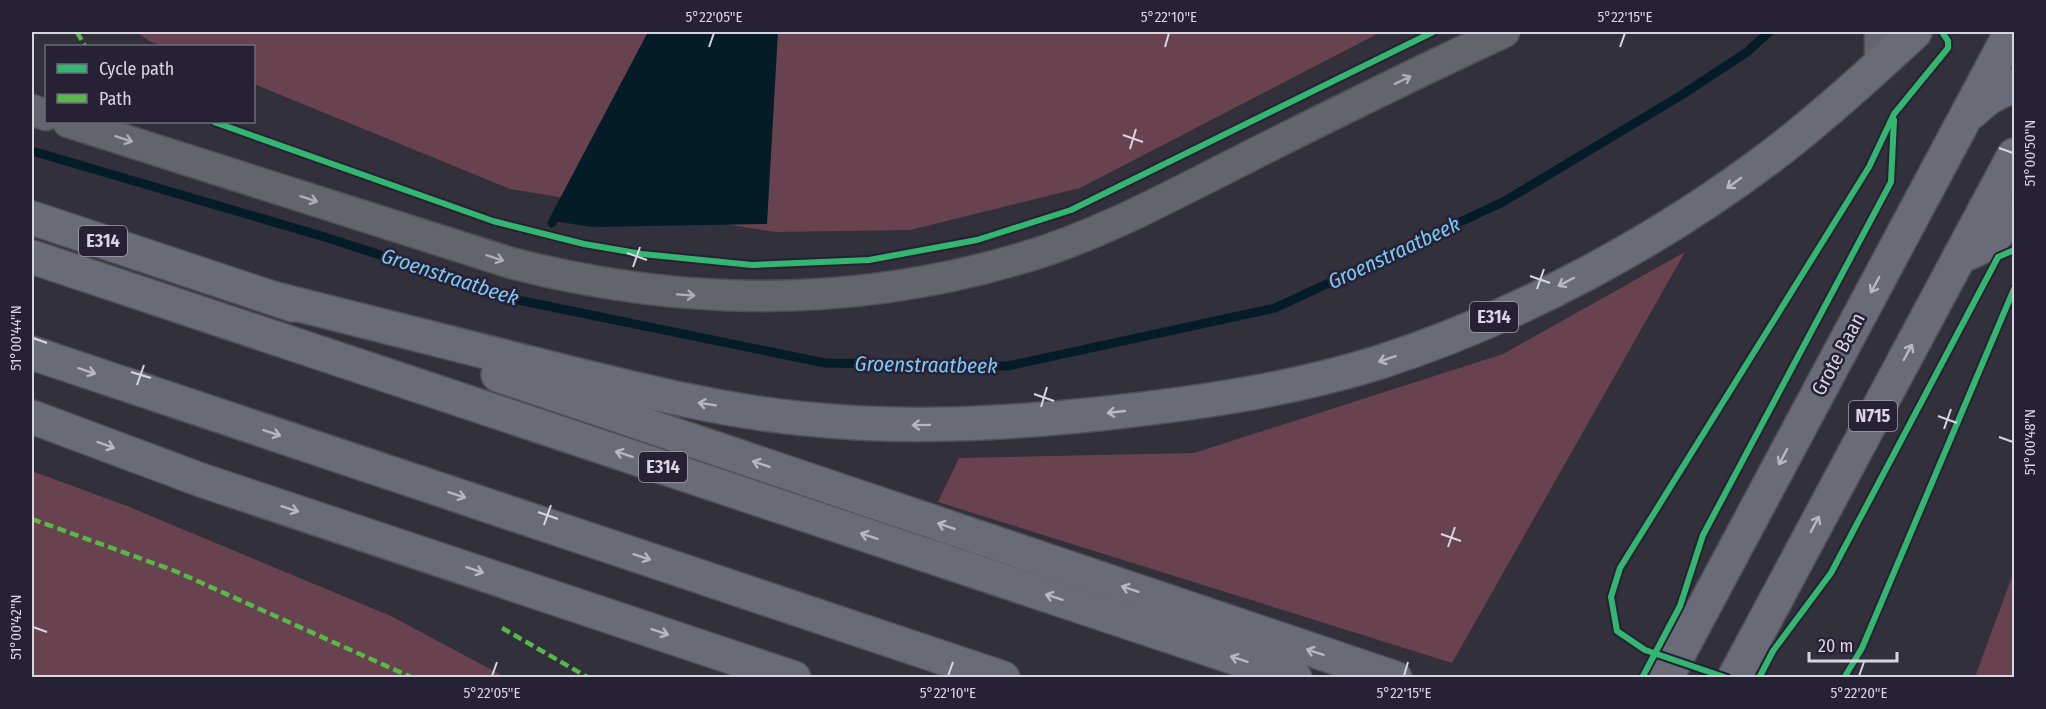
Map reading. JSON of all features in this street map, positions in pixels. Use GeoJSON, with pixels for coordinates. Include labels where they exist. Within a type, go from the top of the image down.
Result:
{"type":"FeatureCollection","features":[{"type":"Feature","properties":{"kind":"highway"},"geometry":{"type":"LineString","coordinates":[[1880,65],[1915,32]]}},
{"type":"Feature","properties":{"kind":"highway","name":"Grote Baan"},"geometry":{"type":"LineString","coordinates":[[1666,678],[2011,32]]}},
{"type":"Feature","properties":{"kind":"highway","name":"E314"},"geometry":{"type":"LineString","coordinates":[[272,298],[671,398],[803,419],[900,425],[986,424],[1174,406],[1294,385],[1375,363],[1446,339],[1547,292],[1647,240],[1725,189],[1781,149],[1880,65]]}},
{"type":"Feature","properties":{"kind":"highway"},"geometry":{"type":"LineString","coordinates":[[1968,115],[1988,98],[2014,85]]}},
{"type":"Feature","properties":{"kind":"highway","name":"N715"},"geometry":{"type":"LineString","coordinates":[[1734,678],[2014,155]]}},
{"type":"Feature","properties":{"kind":"highway"},"geometry":{"type":"LineString","coordinates":[[1959,257],[1990,243],[2014,212]]}},
{"type":"Feature","properties":{"kind":"highway","name":"E314"},"geometry":{"type":"LineString","coordinates":[[32,218],[1395,678]]}},
{"type":"Feature","properties":{"kind":"highway","name":"E314"},"geometry":{"type":"LineString","coordinates":[[32,257],[1295,678]]}},
{"type":"Feature","properties":{"kind":"highway"},"geometry":{"type":"LineString","coordinates":[[32,353],[1003,678]]}},
{"type":"Feature","properties":{"kind":"highway"},"geometry":{"type":"LineString","coordinates":[[32,417],[201,480],[794,678]]}},
{"type":"Feature","properties":{"kind":"street"},"geometry":{"type":"LineString","coordinates":[[71,123],[511,263],[568,278],[682,295],[750,298],[812,295],[866,290],[938,279],[1023,258],[1077,238],[1133,214],[1351,105],[1504,32]]}},
{"type":"Feature","properties":{"kind":"street"},"geometry":{"type":"LineString","coordinates":[[1880,32],[1880,65]]}},
{"type":"Feature","properties":{"kind":"shaded area"},"geometry":{"type":"Polygon","coordinates":[[[137,32],[1381,32],[1080,188],[910,230],[775,232],[510,189],[255,84],[255,45],[159,45],[137,32]]]}},
{"type":"Feature","properties":{"kind":"shaded area"},"geometry":{"type":"Polygon","coordinates":[[[1685,252],[1452,663],[938,502],[959,458],[1194,453],[1503,354],[1685,252]]]}},
{"type":"Feature","properties":{"kind":"shaded area"},"geometry":{"type":"Polygon","coordinates":[[[32,471],[127,506],[391,616],[505,677],[32,677],[32,471]]]}},
{"type":"Feature","properties":{"kind":"shaded area"},"geometry":{"type":"Polygon","coordinates":[[[2014,571],[2014,677],[1975,677],[2014,571]]]}},
{"type":"Feature","properties":{"kind":"water"},"geometry":{"type":"Polygon","coordinates":[[[653,32],[778,32],[767,224],[592,227],[553,221],[653,32]]]}},
{"type":"Feature","properties":{"kind":"waterway"},"geometry":{"type":"LineString","coordinates":[[552,223],[653,32]]}},
{"type":"Feature","properties":{"kind":"waterway","name":"Groenstraatbeek"},"geometry":{"type":"LineString","coordinates":[[32,151],[328,238],[518,300],[825,363],[1008,366],[1275,308],[1503,202],[1680,96],[1747,52],[1769,32]]}},
{"type":"Feature","properties":{"kind":"marked path"},"geometry":{"type":"LineString","coordinates":[[77,32],[84,45]]}},
{"type":"Feature","properties":{"kind":"marked path"},"geometry":{"type":"LineString","coordinates":[[32,519],[175,571],[413,678]]}},
{"type":"Feature","properties":{"kind":"marked path"},"geometry":{"type":"LineString","coordinates":[[502,628],[589,678]]}},
{"type":"Feature","properties":{"kind":"cycle path"},"geometry":{"type":"LineString","coordinates":[[217,123],[493,221],[584,244],[642,254],[752,265],[869,260],[977,240],[1071,210],[1433,32]]}},
{"type":"Feature","properties":{"kind":"cycle path"},"geometry":{"type":"LineString","coordinates":[[1727,678],[1645,650],[1617,631],[1611,597],[1620,568],[1869,167],[1894,114],[1948,48],[1948,41],[1942,32]]}},
{"type":"Feature","properties":{"kind":"cycle path"},"geometry":{"type":"LineString","coordinates":[[1642,678],[1680,606],[1703,535],[1891,182],[1894,120]]}},
{"type":"Feature","properties":{"kind":"cycle path"},"geometry":{"type":"LineString","coordinates":[[1759,678],[1773,651],[1831,573],[1998,257],[2014,250]]}},
{"type":"Feature","properties":{"kind":"cycle path"},"geometry":{"type":"LineString","coordinates":[[1844,678],[1862,648],[2014,289]]}}]}
